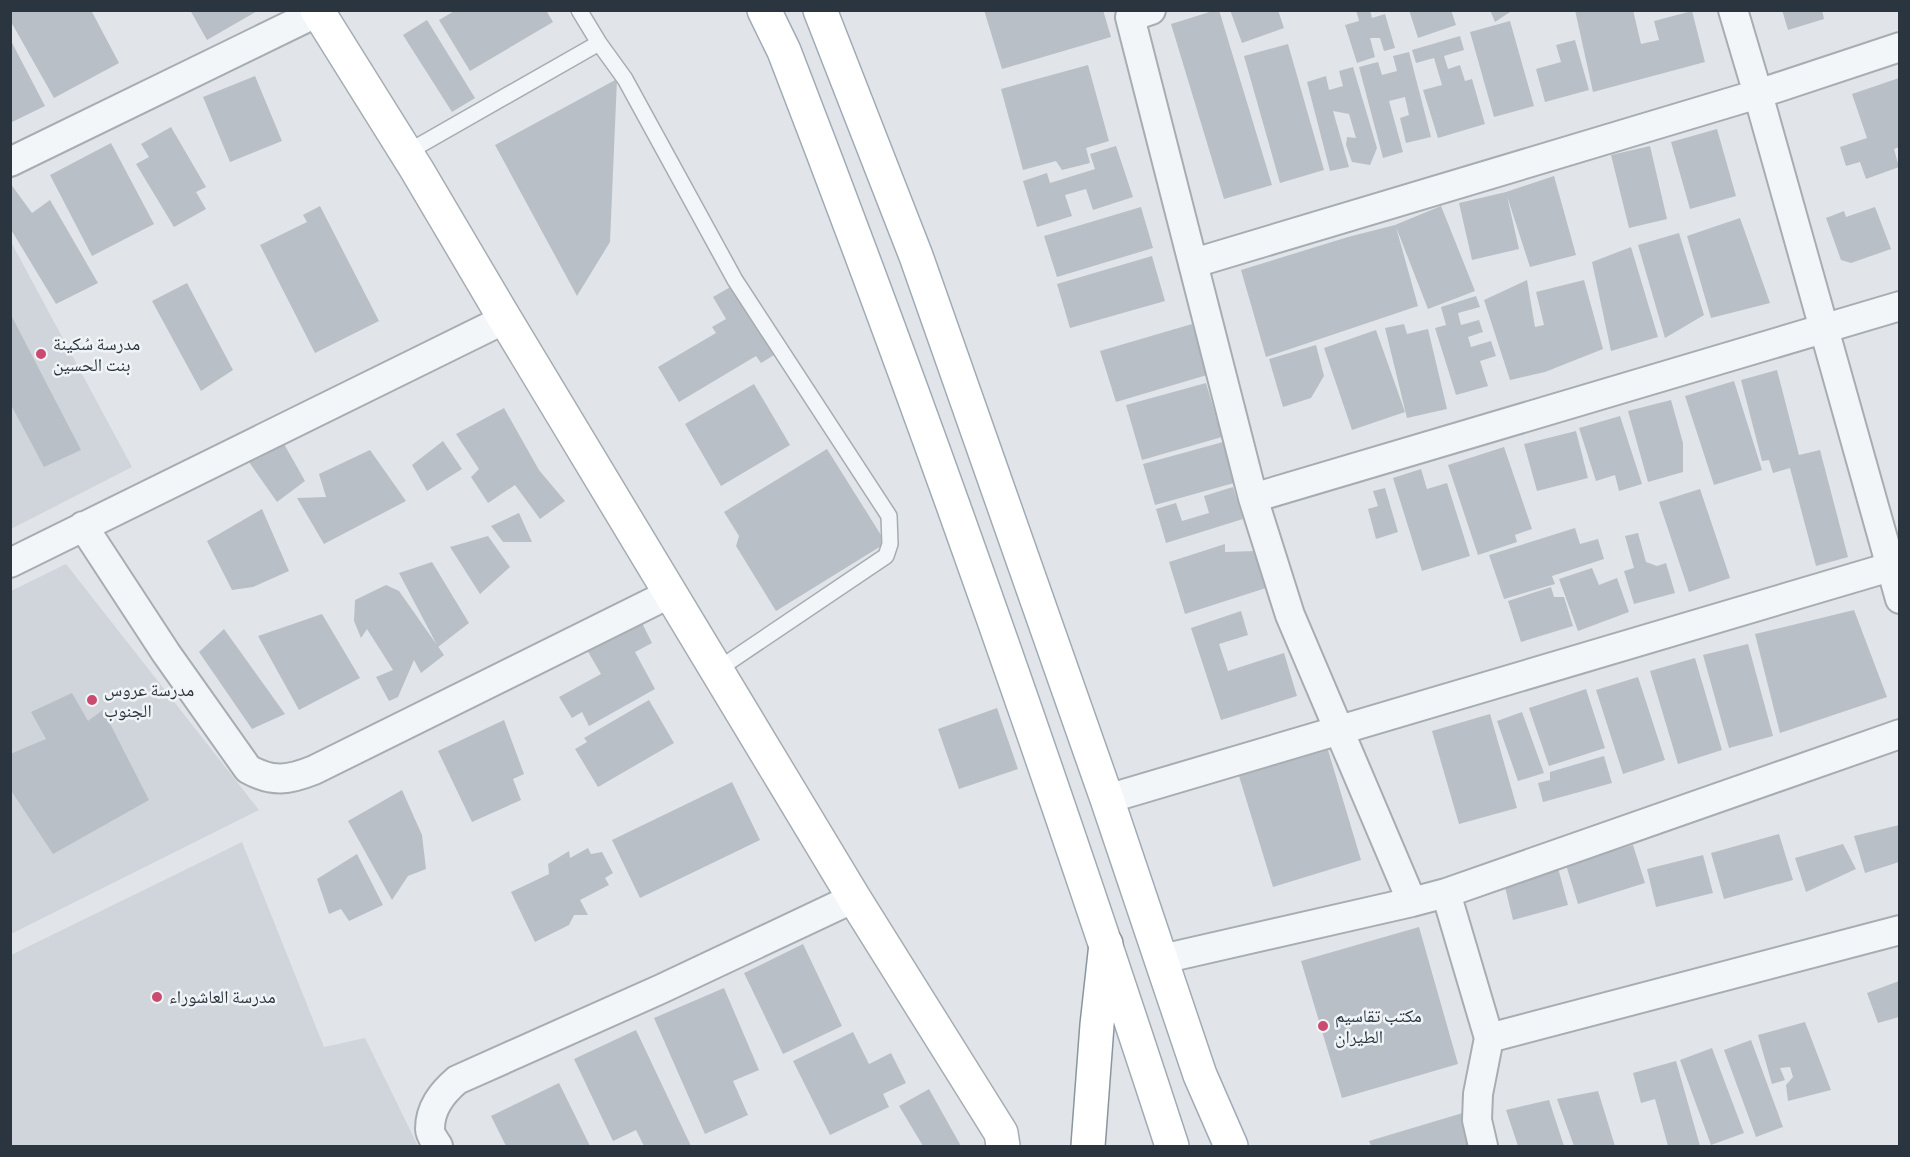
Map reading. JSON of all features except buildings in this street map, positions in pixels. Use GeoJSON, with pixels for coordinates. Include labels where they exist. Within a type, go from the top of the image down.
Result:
{"type":"FeatureCollection","features":[{"type":"Feature","properties":{"kind":"main road"},"geometry":{"type":"LineString","coordinates":[[764,10],[784,51],[931,441],[1106,944],[1172,1146]]}},
{"type":"Feature","properties":{"kind":"main road"},"geometry":{"type":"LineString","coordinates":[[820,10],[916,256],[1107,799],[1200,1075],[1231,1146]]}},
{"type":"Feature","properties":{"kind":"main road"},"geometry":{"type":"LineString","coordinates":[[317,11],[406,153],[854,898],[996,1125],[1004,1146]]}},
{"type":"Feature","properties":{"kind":"main road"},"geometry":{"type":"LineString","coordinates":[[1088,1146],[1106,944]]}},
{"type":"Feature","properties":{"kind":"street"},"geometry":{"type":"LineString","coordinates":[[1733,10],[1899,598]]}},
{"type":"Feature","properties":{"kind":"street"},"geometry":{"type":"LineString","coordinates":[[10,162],[317,11]]}},
{"type":"Feature","properties":{"kind":"street"},"geometry":{"type":"LineString","coordinates":[[1136,13],[1194,263],[1253,498],[1290,615],[1412,902]]}},
{"type":"Feature","properties":{"kind":"street"},"geometry":{"type":"LineString","coordinates":[[1194,263],[1758,94],[1899,47]]}},
{"type":"Feature","properties":{"kind":"street"},"geometry":{"type":"LineString","coordinates":[[1253,498],[1899,306]]}},
{"type":"Feature","properties":{"kind":"street"},"geometry":{"type":"LineString","coordinates":[[10,563],[505,319]]}},
{"type":"Feature","properties":{"kind":"street"},"geometry":{"type":"LineString","coordinates":[[83,526],[166,653],[248,769],[262,777],[295,778],[314,770],[671,593]]}},
{"type":"Feature","properties":{"kind":"street"},"geometry":{"type":"LineString","coordinates":[[1107,799],[1890,567]]}},
{"type":"Feature","properties":{"kind":"street"},"geometry":{"type":"LineString","coordinates":[[1162,959],[1446,893],[1899,734]]}},
{"type":"Feature","properties":{"kind":"street"},"geometry":{"type":"LineString","coordinates":[[1446,893],[1489,1038],[1478,1094],[1477,1120],[1483,1146]]}},
{"type":"Feature","properties":{"kind":"street"},"geometry":{"type":"LineString","coordinates":[[438,1146],[430,1131],[434,1110],[441,1094],[457,1080],[661,989],[854,898]]}},
{"type":"Feature","properties":{"kind":"street"},"geometry":{"type":"LineString","coordinates":[[1489,1038],[1899,930]]}},
{"type":"Feature","properties":{"kind":"lane"},"geometry":{"type":"LineString","coordinates":[[579,10],[599,44],[625,79],[735,280],[889,516],[890,544],[886,556],[717,670]]}},
{"type":"Feature","properties":{"kind":"lane"},"geometry":{"type":"LineString","coordinates":[[406,153],[599,44]]}},
{"type":"Feature","properties":{"kind":"shaded area","name":"مدرسة سُكينة بنت الحسين"},"geometry":{"type":"Polygon","coordinates":[[[10,240],[132,467],[11,529],[10,529],[10,240]]]}},
{"type":"Feature","properties":{"kind":"shaded area","name":"مدرسة عروس الجنوب"},"geometry":{"type":"Polygon","coordinates":[[[66,564],[259,810],[11,934],[11,591],[66,564]]]}},
{"type":"Feature","properties":{"kind":"shaded area","name":"مدرسة العاشوراء"},"geometry":{"type":"Polygon","coordinates":[[[242,842],[324,1047],[365,1038],[418,1146],[11,1146],[11,955],[242,842]]]}},
{"type":"Feature","properties":{"kind":"place","name":"مدرسة سُكينة بنت الحسين"},"geometry":{"type":"Point","coordinates":[41,354]}},
{"type":"Feature","properties":{"kind":"place","name":"مدرسة عروس الجنوب"},"geometry":{"type":"Point","coordinates":[92,700]}},
{"type":"Feature","properties":{"kind":"place","name":"مدرسة العاشوراء"},"geometry":{"type":"Point","coordinates":[157,997]}},
{"type":"Feature","properties":{"kind":"place","name":"مكتب تقاسيم الطيران"},"geometry":{"type":"Point","coordinates":[1323,1026]}}]}
